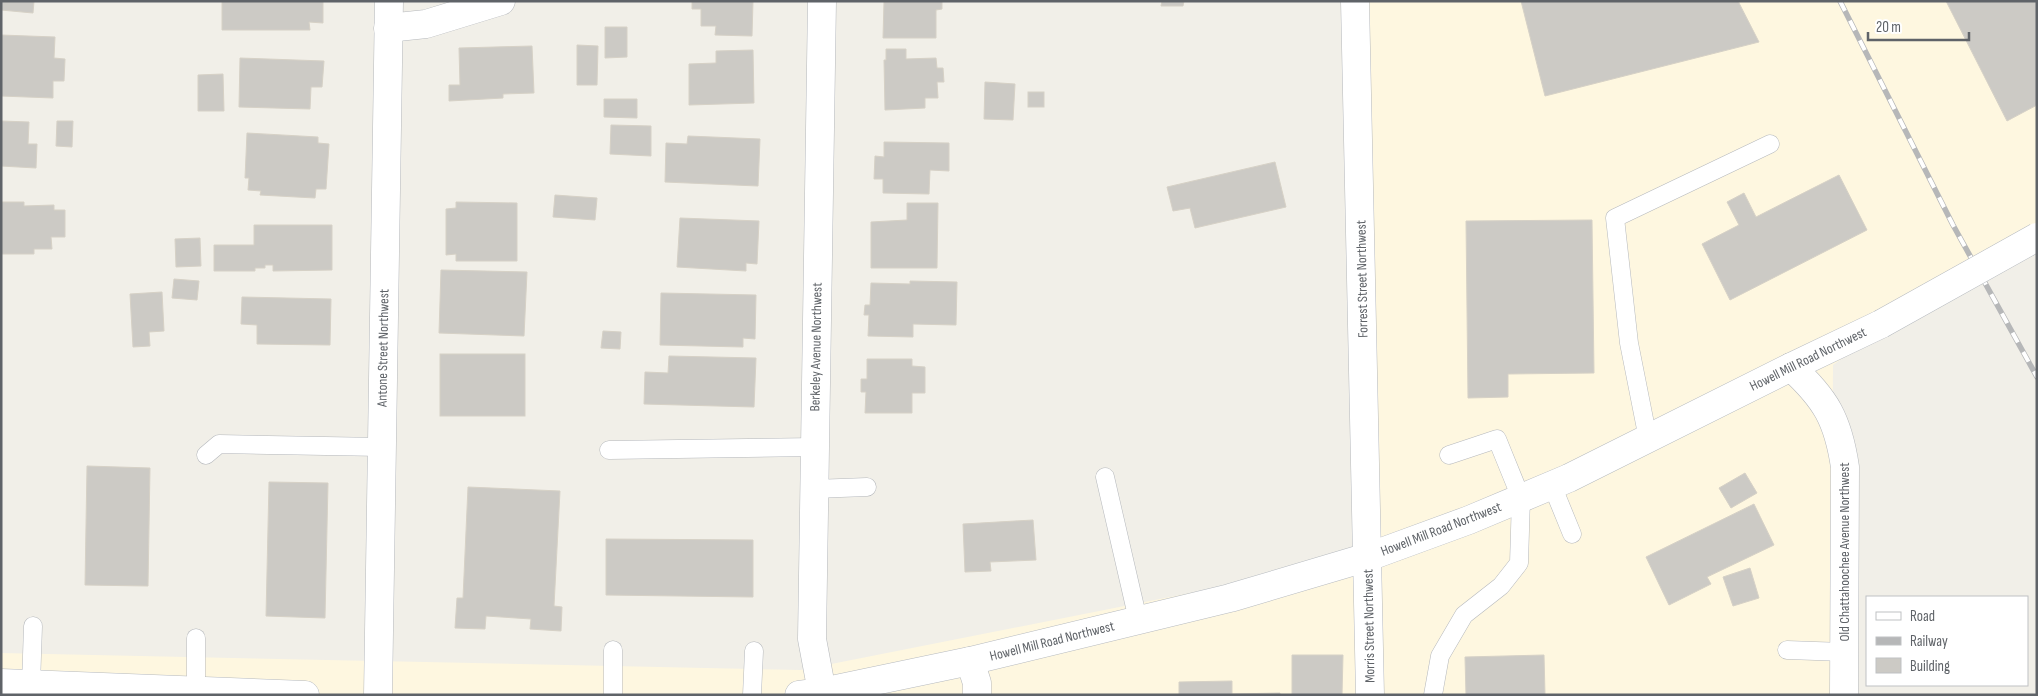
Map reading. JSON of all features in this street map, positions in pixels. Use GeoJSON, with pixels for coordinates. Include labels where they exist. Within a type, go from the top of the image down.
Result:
{"type":"FeatureCollection","features":[{"type":"Feature","properties":{"kind":"street"},"geometry":{"type":"LineString","coordinates":[[389,14],[426,24],[500,1]]}},
{"type":"Feature","properties":{"kind":"street","name":"Berkeley Avenue Northwest"},"geometry":{"type":"LineString","coordinates":[[811,693],[822,1]]}},
{"type":"Feature","properties":{"kind":"street","name":"Forrest Street Northwest"},"geometry":{"type":"LineString","coordinates":[[1355,1],[1368,557]]}},
{"type":"Feature","properties":{"kind":"street","name":"Antone Street Northwest"},"geometry":{"type":"LineString","coordinates":[[378,695],[389,14]]}},
{"type":"Feature","properties":{"kind":"street","name":"Howell Mill Road Northwest"},"geometry":{"type":"LineString","coordinates":[[811,693],[970,661],[1230,598],[1368,557],[1469,520],[1552,485],[1648,439],[1791,366],[1881,324],[2037,237]]}},
{"type":"Feature","properties":{"kind":"street","name":"Old Chattahoochee Avenue Northwest"},"geometry":{"type":"LineString","coordinates":[[1791,366],[1812,386],[1829,410],[1840,438],[1845,467],[1844,695]]}},
{"type":"Feature","properties":{"kind":"street","name":"Morris Street Northwest"},"geometry":{"type":"LineString","coordinates":[[1368,557],[1370,695]]}},
{"type":"Feature","properties":{"kind":"street"},"geometry":{"type":"LineString","coordinates":[[970,661],[977,683],[977,695]]}},
{"type":"Feature","properties":{"kind":"street"},"geometry":{"type":"LineString","coordinates":[[1,684],[305,695]]}},
{"type":"Feature","properties":{"kind":"lane"},"geometry":{"type":"LineString","coordinates":[[1648,439],[1629,343],[1615,218],[1770,144]]}},
{"type":"Feature","properties":{"kind":"lane"},"geometry":{"type":"LineString","coordinates":[[1433,695],[1440,656],[1464,615],[1501,586],[1519,563],[1522,498],[1497,439],[1449,455]]}},
{"type":"Feature","properties":{"kind":"lane"},"geometry":{"type":"LineString","coordinates":[[206,455],[219,444],[382,447]]}},
{"type":"Feature","properties":{"kind":"lane"},"geometry":{"type":"LineString","coordinates":[[609,450],[815,447]]}},
{"type":"Feature","properties":{"kind":"lane"},"geometry":{"type":"LineString","coordinates":[[1105,477],[1138,620]]}},
{"type":"Feature","properties":{"kind":"lane"},"geometry":{"type":"LineString","coordinates":[[1552,485],[1572,534]]}},
{"type":"Feature","properties":{"kind":"lane"},"geometry":{"type":"LineString","coordinates":[[814,489],[867,487]]}},
{"type":"Feature","properties":{"kind":"lane"},"geometry":{"type":"LineString","coordinates":[[31,685],[33,626]]}},
{"type":"Feature","properties":{"kind":"lane"},"geometry":{"type":"LineString","coordinates":[[196,638],[196,691]]}},
{"type":"Feature","properties":{"kind":"lane"},"geometry":{"type":"LineString","coordinates":[[613,650],[613,695]]}},
{"type":"Feature","properties":{"kind":"lane"},"geometry":{"type":"LineString","coordinates":[[1787,650],[1844,652]]}},
{"type":"Feature","properties":{"kind":"lane"},"geometry":{"type":"LineString","coordinates":[[752,695],[754,651]]}},
{"type":"Feature","properties":{"kind":"shaded area"},"geometry":{"type":"Polygon","coordinates":[[[1341,1],[2037,1],[2037,237],[2030,225],[1833,365],[1831,695],[1,695],[1,653],[801,670],[1362,559],[1341,1]]]}},
{"type":"Feature","properties":{"kind":"building"},"geometry":{"type":"Polygon","coordinates":[[[1,1],[34,1],[33,13],[1,10],[1,1]]]}},
{"type":"Feature","properties":{"kind":"building"},"geometry":{"type":"Polygon","coordinates":[[[222,1],[323,1],[323,23],[309,22],[310,30],[222,30],[222,1]]]}},
{"type":"Feature","properties":{"kind":"building"},"geometry":{"type":"Polygon","coordinates":[[[692,1],[753,1],[752,36],[715,35],[716,26],[701,26],[701,9],[692,9],[692,1]]]}},
{"type":"Feature","properties":{"kind":"building"},"geometry":{"type":"Polygon","coordinates":[[[942,1],[942,9],[936,10],[936,38],[883,38],[884,2],[942,1]]]}},
{"type":"Feature","properties":{"kind":"building"},"geometry":{"type":"Polygon","coordinates":[[[1162,1],[1184,1],[1183,6],[1161,6],[1162,1]]]}},
{"type":"Feature","properties":{"kind":"building"},"geometry":{"type":"Polygon","coordinates":[[[1521,1],[1738,1],[1759,42],[1545,96],[1521,1]]]}},
{"type":"Feature","properties":{"kind":"building"},"geometry":{"type":"Polygon","coordinates":[[[1946,1],[2037,1],[2037,105],[2007,121],[1946,1]]]}},
{"type":"Feature","properties":{"kind":"building"},"geometry":{"type":"Polygon","coordinates":[[[605,27],[627,27],[627,57],[605,58],[605,27]]]}},
{"type":"Feature","properties":{"kind":"building"},"geometry":{"type":"Polygon","coordinates":[[[1,35],[55,37],[54,58],[65,59],[64,81],[53,81],[53,98],[1,96],[1,35]]]}},
{"type":"Feature","properties":{"kind":"building"},"geometry":{"type":"Polygon","coordinates":[[[577,45],[598,46],[597,85],[577,85],[577,45]]]}},
{"type":"Feature","properties":{"kind":"building"},"geometry":{"type":"Polygon","coordinates":[[[532,46],[534,93],[503,94],[503,98],[449,101],[449,85],[460,85],[459,48],[532,46]]]}},
{"type":"Feature","properties":{"kind":"building"},"geometry":{"type":"Polygon","coordinates":[[[886,49],[906,49],[906,59],[936,58],[937,68],[943,68],[944,82],[937,82],[938,98],[925,98],[925,108],[885,110],[884,60],[886,60],[886,49]]]}},
{"type":"Feature","properties":{"kind":"building"},"geometry":{"type":"Polygon","coordinates":[[[753,50],[754,103],[689,105],[689,64],[716,63],[716,51],[753,50]]]}},
{"type":"Feature","properties":{"kind":"building"},"geometry":{"type":"Polygon","coordinates":[[[240,58],[324,61],[322,87],[311,87],[310,109],[239,107],[240,58]]]}},
{"type":"Feature","properties":{"kind":"building"},"geometry":{"type":"Polygon","coordinates":[[[223,74],[224,111],[198,111],[198,75],[223,74]]]}},
{"type":"Feature","properties":{"kind":"building"},"geometry":{"type":"Polygon","coordinates":[[[985,82],[1015,84],[1013,120],[984,119],[985,82]]]}},
{"type":"Feature","properties":{"kind":"building"},"geometry":{"type":"Polygon","coordinates":[[[1028,92],[1044,92],[1044,107],[1028,107],[1028,92]]]}},
{"type":"Feature","properties":{"kind":"building"},"geometry":{"type":"Polygon","coordinates":[[[604,99],[637,99],[637,118],[604,117],[604,99]]]}},
{"type":"Feature","properties":{"kind":"building"},"geometry":{"type":"Polygon","coordinates":[[[1,121],[29,122],[28,144],[37,144],[36,168],[1,166],[1,121]]]}},
{"type":"Feature","properties":{"kind":"building"},"geometry":{"type":"Polygon","coordinates":[[[57,121],[73,121],[72,147],[56,146],[57,121]]]}},
{"type":"Feature","properties":{"kind":"building"},"geometry":{"type":"Polygon","coordinates":[[[611,125],[651,126],[651,156],[610,154],[611,125]]]}},
{"type":"Feature","properties":{"kind":"building"},"geometry":{"type":"Polygon","coordinates":[[[247,133],[318,137],[318,143],[329,144],[326,189],[316,189],[315,198],[260,195],[261,191],[248,190],[249,178],[245,178],[247,133]]]}},
{"type":"Feature","properties":{"kind":"building"},"geometry":{"type":"Polygon","coordinates":[[[688,136],[760,139],[758,186],[665,182],[666,143],[687,144],[688,136]]]}},
{"type":"Feature","properties":{"kind":"building"},"geometry":{"type":"Polygon","coordinates":[[[884,142],[949,143],[949,171],[930,170],[929,194],[883,193],[883,179],[874,179],[875,156],[884,157],[884,142]]]}},
{"type":"Feature","properties":{"kind":"building"},"geometry":{"type":"Polygon","coordinates":[[[1275,162],[1286,207],[1195,228],[1190,208],[1173,211],[1167,187],[1275,162]]]}},
{"type":"Feature","properties":{"kind":"building"},"geometry":{"type":"Polygon","coordinates":[[[1839,175],[1867,230],[1730,300],[1702,244],[1739,225],[1727,202],[1744,193],[1756,217],[1839,175]]]}},
{"type":"Feature","properties":{"kind":"building"},"geometry":{"type":"Polygon","coordinates":[[[555,195],[597,198],[595,220],[553,217],[555,195]]]}},
{"type":"Feature","properties":{"kind":"building"},"geometry":{"type":"Polygon","coordinates":[[[1,202],[24,202],[24,206],[54,205],[54,210],[65,210],[65,237],[51,237],[52,249],[34,249],[34,254],[1,254],[1,202]]]}},
{"type":"Feature","properties":{"kind":"building"},"geometry":{"type":"Polygon","coordinates":[[[456,202],[517,203],[517,261],[456,261],[456,254],[446,255],[446,209],[456,208],[456,202]]]}},
{"type":"Feature","properties":{"kind":"building"},"geometry":{"type":"Polygon","coordinates":[[[907,203],[938,203],[937,268],[871,268],[871,222],[907,220],[907,203]]]}},
{"type":"Feature","properties":{"kind":"building"},"geometry":{"type":"Polygon","coordinates":[[[680,218],[759,221],[757,264],[746,263],[746,271],[677,267],[680,218]]]}},
{"type":"Feature","properties":{"kind":"building"},"geometry":{"type":"Polygon","coordinates":[[[1592,220],[1594,373],[1508,374],[1508,397],[1468,398],[1466,221],[1592,220]]]}},
{"type":"Feature","properties":{"kind":"building"},"geometry":{"type":"Polygon","coordinates":[[[254,225],[332,225],[332,270],[273,271],[273,265],[265,265],[265,268],[255,268],[255,271],[214,271],[214,245],[254,245],[254,225]]]}},
{"type":"Feature","properties":{"kind":"building"},"geometry":{"type":"Polygon","coordinates":[[[200,238],[201,266],[176,267],[175,239],[200,238]]]}},
{"type":"Feature","properties":{"kind":"building"},"geometry":{"type":"Polygon","coordinates":[[[441,270],[527,272],[524,336],[439,333],[441,270]]]}},
{"type":"Feature","properties":{"kind":"building"},"geometry":{"type":"Polygon","coordinates":[[[174,279],[199,281],[197,300],[172,298],[174,279]]]}},
{"type":"Feature","properties":{"kind":"building"},"geometry":{"type":"Polygon","coordinates":[[[910,281],[957,282],[956,325],[913,324],[913,337],[868,336],[869,315],[864,315],[865,305],[870,305],[871,283],[910,284],[910,281]]]}},
{"type":"Feature","properties":{"kind":"building"},"geometry":{"type":"Polygon","coordinates":[[[162,292],[164,331],[149,332],[150,346],[133,347],[130,294],[162,292]]]}},
{"type":"Feature","properties":{"kind":"building"},"geometry":{"type":"Polygon","coordinates":[[[661,293],[756,295],[755,339],[743,338],[743,347],[660,345],[661,293]]]}},
{"type":"Feature","properties":{"kind":"building"},"geometry":{"type":"Polygon","coordinates":[[[242,297],[331,299],[330,345],[257,344],[257,325],[241,324],[242,297]]]}},
{"type":"Feature","properties":{"kind":"building"},"geometry":{"type":"Polygon","coordinates":[[[603,331],[621,332],[620,349],[601,348],[603,331]]]}},
{"type":"Feature","properties":{"kind":"building"},"geometry":{"type":"Polygon","coordinates":[[[440,354],[525,354],[525,416],[440,416],[440,354]]]}},
{"type":"Feature","properties":{"kind":"building"},"geometry":{"type":"Polygon","coordinates":[[[669,356],[756,358],[754,407],[644,404],[645,372],[668,373],[669,356]]]}},
{"type":"Feature","properties":{"kind":"building"},"geometry":{"type":"Polygon","coordinates":[[[867,359],[912,359],[912,366],[925,367],[925,393],[912,393],[912,413],[865,413],[866,392],[861,392],[861,379],[867,379],[867,359]]]}},
{"type":"Feature","properties":{"kind":"building"},"geometry":{"type":"Polygon","coordinates":[[[87,466],[150,468],[148,586],[85,585],[87,466]]]}},
{"type":"Feature","properties":{"kind":"building"},"geometry":{"type":"Polygon","coordinates":[[[1745,473],[1757,493],[1731,508],[1719,488],[1745,473]]]}},
{"type":"Feature","properties":{"kind":"building"},"geometry":{"type":"Polygon","coordinates":[[[269,482],[328,483],[325,618],[266,616],[269,482]]]}},
{"type":"Feature","properties":{"kind":"building"},"geometry":{"type":"Polygon","coordinates":[[[468,487],[560,491],[554,606],[562,607],[561,631],[530,629],[531,619],[486,616],[485,629],[455,628],[457,598],[463,598],[468,487]]]}},
{"type":"Feature","properties":{"kind":"building"},"geometry":{"type":"Polygon","coordinates":[[[1754,504],[1774,545],[1707,577],[1711,584],[1669,605],[1646,557],[1754,504]]]}},
{"type":"Feature","properties":{"kind":"building"},"geometry":{"type":"Polygon","coordinates":[[[1033,520],[1036,560],[990,562],[991,571],[965,572],[963,524],[1033,520]]]}},
{"type":"Feature","properties":{"kind":"building"},"geometry":{"type":"Polygon","coordinates":[[[606,539],[753,540],[753,597],[606,595],[606,539]]]}},
{"type":"Feature","properties":{"kind":"building"},"geometry":{"type":"Polygon","coordinates":[[[1750,568],[1759,598],[1733,606],[1723,577],[1750,568]]]}},
{"type":"Feature","properties":{"kind":"building"},"geometry":{"type":"Polygon","coordinates":[[[1292,655],[1343,655],[1342,695],[1292,695],[1292,655]]]}},
{"type":"Feature","properties":{"kind":"building"},"geometry":{"type":"Polygon","coordinates":[[[1544,655],[1545,695],[1466,695],[1465,657],[1544,655]]]}},
{"type":"Feature","properties":{"kind":"building"},"geometry":{"type":"Polygon","coordinates":[[[1232,681],[1232,694],[1280,693],[1280,695],[1179,695],[1179,682],[1232,681]]]}},
{"type":"Feature","properties":{"kind":"railway"},"geometry":{"type":"LineString","coordinates":[[1840,1],[1953,225],[2037,377]]}}]}
